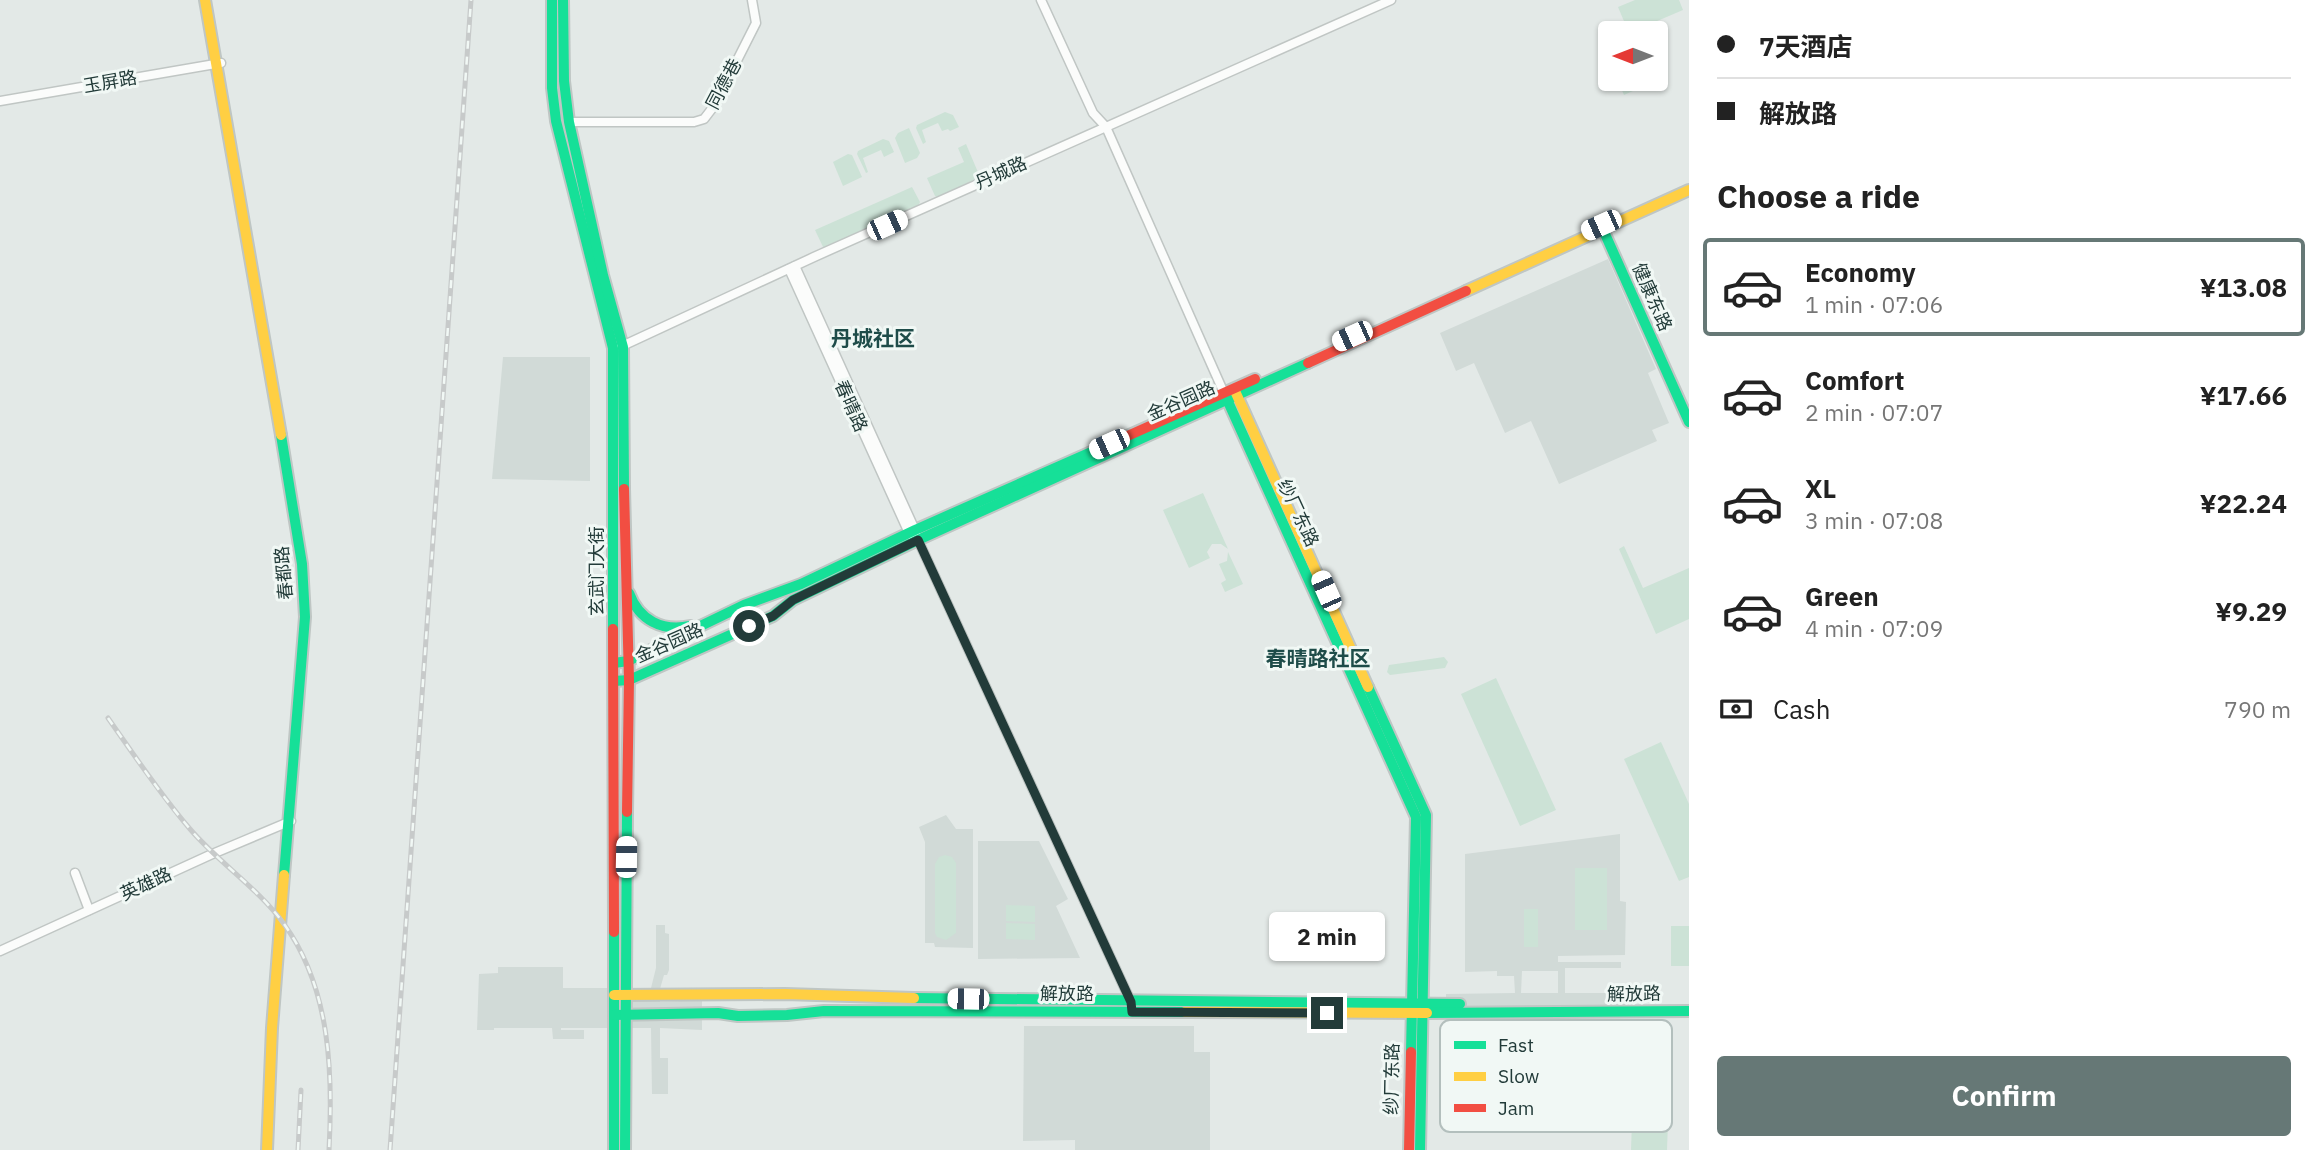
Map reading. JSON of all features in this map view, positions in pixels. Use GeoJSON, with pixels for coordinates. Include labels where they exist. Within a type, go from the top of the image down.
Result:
{"type":"FeatureCollection","features":[{"type":"Feature","properties":{"kind":"main road","name":"春都路"},"geometry":{"type":"LineString","coordinates":[[207,0],[299,505],[310,616],[291,821],[269,1150]]}},
{"type":"Feature","properties":{"kind":"main road","name":"玄武门大街"},"geometry":{"type":"LineString","coordinates":[[552,0],[552,88],[556,121],[618,347],[614,681],[620,995]]}},
{"type":"Feature","properties":{"kind":"main road","name":"玄武门大街"},"geometry":{"type":"LineString","coordinates":[[563,0],[564,81],[569,121],[618,347],[629,680],[614,1150]]}},
{"type":"Feature","properties":{"kind":"main road","name":"金谷园路"},"geometry":{"type":"LineString","coordinates":[[614,663],[628,662],[723,614],[801,584],[1689,187]]}},
{"type":"Feature","properties":{"kind":"main road","name":"健康东路"},"geometry":{"type":"LineString","coordinates":[[1602,227],[1689,422]]}},
{"type":"Feature","properties":{"kind":"main road","name":"纱厂东路"},"geometry":{"type":"LineString","coordinates":[[1230,394],[1416,817],[1420,1150]]}},
{"type":"Feature","properties":{"kind":"main road","name":"金谷园路"},"geometry":{"type":"LineString","coordinates":[[614,681],[629,680],[773,616],[793,600],[914,534]]}},
{"type":"Feature","properties":{"kind":"main road"},"geometry":{"type":"LineString","coordinates":[[625,577],[632,603],[646,620],[662,627],[682,628],[723,614]]}},
{"type":"Feature","properties":{"kind":"main road","name":"解放路"},"geometry":{"type":"LineString","coordinates":[[620,995],[785,994],[1132,1007]]}},
{"type":"Feature","properties":{"kind":"main road","name":"解放路"},"geometry":{"type":"LineString","coordinates":[[1417,1008],[1689,1004]]}},
{"type":"Feature","properties":{"kind":"main road","name":"解放路"},"geometry":{"type":"LineString","coordinates":[[619,1015],[719,1013],[738,1016],[824,1011],[1132,1007],[1689,1011]]}},
{"type":"Feature","properties":{"kind":"main road","name":"纱厂东路"},"geometry":{"type":"LineString","coordinates":[[1409,1150],[1417,1008]]}},
{"type":"Feature","properties":{"kind":"main road","name":"玄武门大街"},"geometry":{"type":"LineString","coordinates":[[619,1015],[625,1150]]}},
{"type":"Feature","properties":{"kind":"street","name":"同德巷"},"geometry":{"type":"LineString","coordinates":[[569,121],[694,122],[704,119],[714,106],[756,23],[752,0]]}},
{"type":"Feature","properties":{"kind":"street","name":"纱厂东路"},"geometry":{"type":"LineString","coordinates":[[1041,0],[1093,113],[1106,127],[1230,394]]}},
{"type":"Feature","properties":{"kind":"street","name":"丹城路"},"geometry":{"type":"LineString","coordinates":[[618,347],[1391,0]]}},
{"type":"Feature","properties":{"kind":"street","name":"玉屏路"},"geometry":{"type":"LineString","coordinates":[[0,101],[218,63]]}},
{"type":"Feature","properties":{"kind":"street","name":"春晴路"},"geometry":{"type":"LineString","coordinates":[[792,267],[1132,1007]]}},
{"type":"Feature","properties":{"kind":"street","name":"英雄路"},"geometry":{"type":"LineString","coordinates":[[0,951],[291,821]]}},
{"type":"Feature","properties":{"kind":"street"},"geometry":{"type":"LineString","coordinates":[[75,873],[89,910]]}},
{"type":"Feature","properties":{"kind":"shaded area"},"geometry":{"type":"Polygon","coordinates":[[[1608,259],[1656,369],[1648,373],[1669,423],[1652,430],[1657,441],[1559,484],[1531,421],[1505,433],[1474,363],[1456,371],[1440,333],[1608,259]]]}},
{"type":"Feature","properties":{"kind":"shaded area"},"geometry":{"type":"Polygon","coordinates":[[[503,357],[590,357],[590,481],[492,479],[503,357]]]}},
{"type":"Feature","properties":{"kind":"shaded area"},"geometry":{"type":"Polygon","coordinates":[[[946,815],[956,829],[973,829],[973,948],[935,947],[934,943],[925,943],[925,842],[919,827],[946,815]]]}},
{"type":"Feature","properties":{"kind":"shaded area"},"geometry":{"type":"Polygon","coordinates":[[[1620,834],[1620,901],[1626,902],[1625,955],[1558,956],[1558,962],[1621,962],[1621,968],[1565,968],[1565,993],[1627,993],[1627,1012],[1521,1013],[1521,1020],[1446,1020],[1446,994],[1515,993],[1514,976],[1497,976],[1497,971],[1465,972],[1465,854],[1620,834]],[[1522,971],[1521,993],[1558,993],[1558,971],[1522,971]]]}},
{"type":"Feature","properties":{"kind":"shaded area"},"geometry":{"type":"Polygon","coordinates":[[[978,841],[1039,841],[1068,899],[1056,906],[1080,958],[978,959],[978,841]]]}},
{"type":"Feature","properties":{"kind":"shaded area"},"geometry":{"type":"Polygon","coordinates":[[[656,925],[665,925],[665,933],[669,934],[669,970],[667,975],[664,975],[660,989],[660,1002],[702,1000],[702,1030],[660,1028],[660,1058],[668,1058],[668,1094],[652,1094],[651,1028],[561,1028],[584,1030],[584,1039],[553,1039],[552,1028],[477,1030],[479,974],[498,973],[498,967],[563,967],[563,988],[651,988],[656,968],[656,925]]]}},
{"type":"Feature","properties":{"kind":"shaded area"},"geometry":{"type":"Polygon","coordinates":[[[1024,1026],[1194,1026],[1194,1052],[1210,1052],[1210,1150],[1075,1150],[1075,1140],[1023,1141],[1024,1026]]]}},
{"type":"Feature","properties":{"kind":"green space"},"geometry":{"type":"Polygon","coordinates":[[[1635,0],[1679,0],[1683,10],[1657,21],[1624,21],[1618,7],[1635,0]]]}},
{"type":"Feature","properties":{"kind":"green space"},"geometry":{"type":"Polygon","coordinates":[[[945,112],[953,115],[959,127],[942,131],[938,123],[922,130],[926,142],[923,144],[917,125],[945,112]]]}},
{"type":"Feature","properties":{"kind":"green space"},"geometry":{"type":"Polygon","coordinates":[[[909,128],[920,153],[917,158],[905,163],[895,138],[898,133],[909,128]]]}},
{"type":"Feature","properties":{"kind":"green space"},"geometry":{"type":"Polygon","coordinates":[[[883,139],[889,141],[894,152],[884,157],[881,150],[863,158],[868,172],[866,173],[858,151],[883,139]]]}},
{"type":"Feature","properties":{"kind":"green space"},"geometry":{"type":"Polygon","coordinates":[[[966,144],[980,177],[935,196],[927,178],[964,162],[958,148],[966,144]]]}},
{"type":"Feature","properties":{"kind":"green space"},"geometry":{"type":"Polygon","coordinates":[[[848,154],[852,155],[862,177],[843,186],[833,162],[848,154]]]}},
{"type":"Feature","properties":{"kind":"green space"},"geometry":{"type":"Polygon","coordinates":[[[912,187],[920,202],[918,206],[824,249],[815,230],[912,187]]]}},
{"type":"Feature","properties":{"kind":"green space"},"geometry":{"type":"Polygon","coordinates":[[[1203,493],[1228,549],[1221,544],[1212,544],[1207,552],[1210,558],[1189,568],[1163,510],[1203,493]]]}},
{"type":"Feature","properties":{"kind":"green space"},"geometry":{"type":"Polygon","coordinates":[[[1624,546],[1643,588],[1689,568],[1689,619],[1656,634],[1619,549],[1624,546]]]}},
{"type":"Feature","properties":{"kind":"green space"},"geometry":{"type":"Polygon","coordinates":[[[1228,552],[1243,584],[1225,592],[1221,583],[1226,580],[1219,564],[1227,561],[1228,552]]]}},
{"type":"Feature","properties":{"kind":"green space"},"geometry":{"type":"Polygon","coordinates":[[[1444,657],[1448,662],[1445,668],[1390,675],[1387,672],[1389,665],[1444,657]]]}},
{"type":"Feature","properties":{"kind":"green space"},"geometry":{"type":"Polygon","coordinates":[[[1496,678],[1556,810],[1520,826],[1461,694],[1496,678]]]}},
{"type":"Feature","properties":{"kind":"green space"},"geometry":{"type":"Polygon","coordinates":[[[1661,742],[1689,804],[1689,877],[1679,881],[1624,759],[1661,742]]]}},
{"type":"Feature","properties":{"kind":"green space"},"geometry":{"type":"Polygon","coordinates":[[[939,857],[952,857],[956,863],[956,933],[946,940],[937,937],[935,933],[935,864],[939,857]]]}},
{"type":"Feature","properties":{"kind":"green space"},"geometry":{"type":"Polygon","coordinates":[[[1575,868],[1607,868],[1607,930],[1575,930],[1575,868]]]}},
{"type":"Feature","properties":{"kind":"green space"},"geometry":{"type":"Polygon","coordinates":[[[1006,905],[1035,906],[1035,922],[1006,921],[1006,905]]]}},
{"type":"Feature","properties":{"kind":"green space"},"geometry":{"type":"Polygon","coordinates":[[[1524,909],[1538,909],[1538,947],[1524,947],[1524,909]]]}},
{"type":"Feature","properties":{"kind":"green space"},"geometry":{"type":"Polygon","coordinates":[[[1006,923],[1035,924],[1035,940],[1006,939],[1006,923]]]}},
{"type":"Feature","properties":{"kind":"green space"},"geometry":{"type":"Polygon","coordinates":[[[1671,926],[1689,926],[1689,966],[1671,966],[1671,926]]]}},
{"type":"Feature","properties":{"kind":"green space"},"geometry":{"type":"Polygon","coordinates":[[[1632,1132],[1668,1132],[1667,1150],[1631,1150],[1632,1132]]]}},
{"type":"Feature","properties":{"kind":"railway"},"geometry":{"type":"LineString","coordinates":[[390,1150],[471,0]]}},
{"type":"Feature","properties":{"kind":"railway"},"geometry":{"type":"LineString","coordinates":[[108,718],[179,816],[201,841],[274,911],[300,949],[320,1004],[326,1033],[330,1092],[329,1150]]}},
{"type":"Feature","properties":{"kind":"railway"},"geometry":{"type":"LineString","coordinates":[[298,1150],[301,1090]]}},
{"type":"Feature","properties":{"kind":"traffic: fast"},"geometry":{"type":"LineString","coordinates":[[552,0],[552,88],[556,121],[613,348],[613,629]]}},
{"type":"Feature","properties":{"kind":"traffic: fast"},"geometry":{"type":"LineString","coordinates":[[563,0],[564,81],[569,122],[603,275],[623,347],[624,489]]}},
{"type":"Feature","properties":{"kind":"traffic: fast"},"geometry":{"type":"LineString","coordinates":[[1601,225],[1689,422]]}},
{"type":"Feature","properties":{"kind":"traffic: fast"},"geometry":{"type":"LineString","coordinates":[[614,681],[629,680],[773,616],[793,600],[918,540],[1308,363]]}},
{"type":"Feature","properties":{"kind":"traffic: fast"},"geometry":{"type":"LineString","coordinates":[[1225,395],[1416,817],[1411,1052]]}},
{"type":"Feature","properties":{"kind":"traffic: fast"},"geometry":{"type":"LineString","coordinates":[[281,435],[302,564],[305,617],[284,875]]}},
{"type":"Feature","properties":{"kind":"traffic: fast"},"geometry":{"type":"LineString","coordinates":[[614,663],[628,661],[744,605],[801,584],[915,530],[1123,438]]}},
{"type":"Feature","properties":{"kind":"traffic: fast"},"geometry":{"type":"LineString","coordinates":[[629,593],[639,610],[653,622],[670,627],[690,626]]}},
{"type":"Feature","properties":{"kind":"traffic: fast"},"geometry":{"type":"LineString","coordinates":[[1368,687],[1426,815],[1420,1150]]}},
{"type":"Feature","properties":{"kind":"traffic: fast"},"geometry":{"type":"LineString","coordinates":[[625,1150],[627,812]]}},
{"type":"Feature","properties":{"kind":"traffic: fast"},"geometry":{"type":"LineString","coordinates":[[614,932],[614,1150]]}},
{"type":"Feature","properties":{"kind":"traffic: fast"},"geometry":{"type":"LineString","coordinates":[[914,998],[1460,1004]]}},
{"type":"Feature","properties":{"kind":"traffic: fast"},"geometry":{"type":"LineString","coordinates":[[614,1015],[718,1013],[738,1016],[824,1011],[1185,1012]]}},
{"type":"Feature","properties":{"kind":"traffic: fast"},"geometry":{"type":"LineString","coordinates":[[1427,1013],[1689,1011]]}},
{"type":"Feature","properties":{"kind":"traffic: slow"},"geometry":{"type":"LineString","coordinates":[[205,0],[281,435]]}},
{"type":"Feature","properties":{"kind":"traffic: slow"},"geometry":{"type":"LineString","coordinates":[[1466,291],[1689,190]]}},
{"type":"Feature","properties":{"kind":"traffic: slow"},"geometry":{"type":"LineString","coordinates":[[1235,391],[1368,687]]}},
{"type":"Feature","properties":{"kind":"traffic: slow"},"geometry":{"type":"LineString","coordinates":[[267,1150],[272,1028],[284,875]]}},
{"type":"Feature","properties":{"kind":"traffic: slow"},"geometry":{"type":"LineString","coordinates":[[614,995],[785,994],[914,998]]}},
{"type":"Feature","properties":{"kind":"traffic: slow"},"geometry":{"type":"LineString","coordinates":[[1185,1012],[1427,1013]]}},
{"type":"Feature","properties":{"kind":"traffic: jam"},"geometry":{"type":"LineString","coordinates":[[1308,363],[1466,291]]}},
{"type":"Feature","properties":{"kind":"traffic: jam"},"geometry":{"type":"LineString","coordinates":[[1123,438],[1255,379]]}},
{"type":"Feature","properties":{"kind":"traffic: jam"},"geometry":{"type":"LineString","coordinates":[[624,489],[629,680],[627,812]]}},
{"type":"Feature","properties":{"kind":"traffic: jam"},"geometry":{"type":"LineString","coordinates":[[613,629],[614,932]]}},
{"type":"Feature","properties":{"kind":"traffic: jam"},"geometry":{"type":"LineString","coordinates":[[1409,1150],[1411,1052]]}},
{"type":"Feature","properties":{"kind":"district","name":"丹城社区"},"geometry":{"type":"Point","coordinates":[873,339]}},
{"type":"Feature","properties":{"kind":"district","name":"春晴路社区"},"geometry":{"type":"Point","coordinates":[1318,659]}},
{"type":"Feature","properties":{"kind":"route"},"geometry":{"type":"LineString","coordinates":[[749,626],[773,616],[793,600],[918,540],[1131,1002],[1132,1012],[1327,1013]]}}]}
